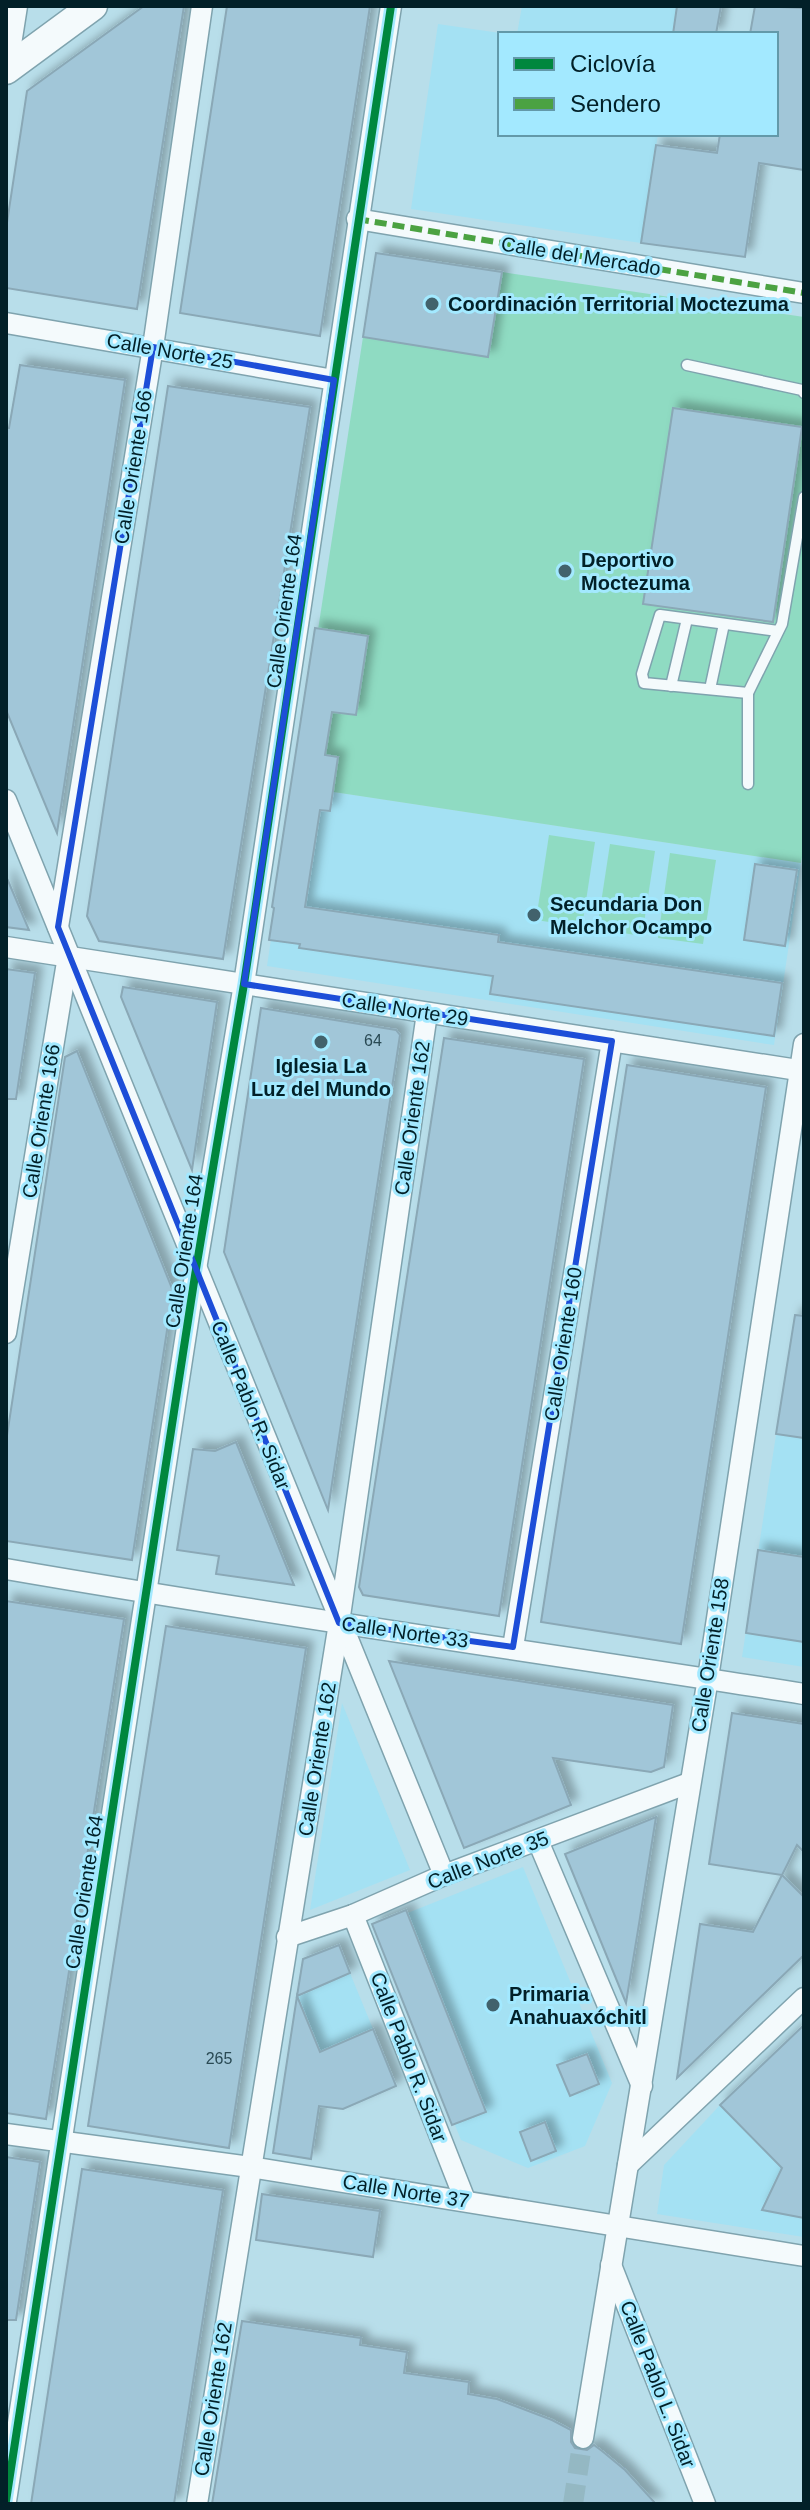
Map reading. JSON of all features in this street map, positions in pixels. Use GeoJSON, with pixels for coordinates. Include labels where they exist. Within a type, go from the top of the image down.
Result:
{"type":"FeatureCollection","features":[{"type":"Feature","properties":{"kind":"street"},"geometry":{"type":"LineString","coordinates":[[6,71],[17,6]]}},
{"type":"Feature","properties":{"kind":"street"},"geometry":{"type":"LineString","coordinates":[[6,71],[93,6]]}},
{"type":"Feature","properties":{"kind":"street","name":"Calle Oriente 166"},"geometry":{"type":"LineString","coordinates":[[58,927],[153,347],[202,6]]}},
{"type":"Feature","properties":{"kind":"street","name":"Calle Oriente 164"},"geometry":{"type":"LineString","coordinates":[[6,2501],[196,1269],[244,984],[391,6]]}},
{"type":"Feature","properties":{"kind":"street","name":"Calle del Mercado"},"geometry":{"type":"LineString","coordinates":[[357,219],[804,293]]}},
{"type":"Feature","properties":{"kind":"street","name":"Calle Norte 25"},"geometry":{"type":"LineString","coordinates":[[6,323],[334,380]]}},
{"type":"Feature","properties":{"kind":"street","name":"Calle Pablo R. Sidar"},"geometry":{"type":"LineString","coordinates":[[6,800],[444,1875]]}},
{"type":"Feature","properties":{"kind":"street","name":"Calle Norte 29"},"geometry":{"type":"LineString","coordinates":[[6,947],[802,1071]]}},
{"type":"Feature","properties":{"kind":"street","name":"Calle Oriente 166"},"geometry":{"type":"LineString","coordinates":[[6,1333],[68,956]]}},
{"type":"Feature","properties":{"kind":"street","name":"Calle Oriente 162"},"geometry":{"type":"LineString","coordinates":[[197,2504],[339,1623],[427,1013]]}},
{"type":"Feature","properties":{"kind":"street","name":"Calle Oriente 160"},"geometry":{"type":"LineString","coordinates":[[513,1647],[612,1041]]}},
{"type":"Feature","properties":{"kind":"street","name":"Calle Oriente 158"},"geometry":{"type":"LineString","coordinates":[[583,2438],[708,1678],[804,1044]]}},
{"type":"Feature","properties":{"kind":"street","name":"Calle Norte 33"},"geometry":{"type":"LineString","coordinates":[[6,1569],[804,1694]]}},
{"type":"Feature","properties":{"kind":"street","name":"Calle Norte 35"},"geometry":{"type":"LineString","coordinates":[[287,1937],[353,1915],[444,1875],[689,1783]]}},
{"type":"Feature","properties":{"kind":"street"},"geometry":{"type":"LineString","coordinates":[[538,1841],[642,2086]]}},
{"type":"Feature","properties":{"kind":"street","name":"Calle Pablo R. Sidar"},"geometry":{"type":"LineString","coordinates":[[353,1915],[465,2200]]}},
{"type":"Feature","properties":{"kind":"street"},"geometry":{"type":"LineString","coordinates":[[628,2165],[804,1998]]}},
{"type":"Feature","properties":{"kind":"street","name":"Calle Norte 37"},"geometry":{"type":"LineString","coordinates":[[6,2134],[250,2167],[804,2256]]}},
{"type":"Feature","properties":{"kind":"street","name":"Calle Pablo L. Sidar"},"geometry":{"type":"LineString","coordinates":[[611,2265],[705,2504]]}},
{"type":"Feature","properties":{"kind":"lane"},"geometry":{"type":"LineString","coordinates":[[687,365],[802,390],[804,393]]}},
{"type":"Feature","properties":{"kind":"lane"},"geometry":{"type":"LineString","coordinates":[[748,784],[748,693],[782,624],[804,497]]}},
{"type":"Feature","properties":{"kind":"lane"},"geometry":{"type":"LineString","coordinates":[[748,693],[644,683],[642,674],[660,615],[778,631]]}},
{"type":"Feature","properties":{"kind":"lane"},"geometry":{"type":"LineString","coordinates":[[671,686],[687,619]]}},
{"type":"Feature","properties":{"kind":"lane"},"geometry":{"type":"LineString","coordinates":[[710,689],[724,624]]}},
{"type":"Feature","properties":{"kind":"highlighted area"},"geometry":{"type":"Polygon","coordinates":[[[153,347],[334,380],[244,984],[612,1041],[513,1647],[339,1623],[58,927],[153,347]]]}},
{"type":"Feature","properties":{"kind":"shaded area"},"geometry":{"type":"Polygon","coordinates":[[[522,6],[677,6],[673,32],[517,32],[522,6]]]}},
{"type":"Feature","properties":{"kind":"shaded area"},"geometry":{"type":"Polygon","coordinates":[[[438,24],[498,33],[498,136],[658,136],[641,243],[411,209],[438,24]]]}},
{"type":"Feature","properties":{"kind":"shaded area","name":"Secundaria Don Melchor Ocampo"},"geometry":{"type":"Polygon","coordinates":[[[294,786],[801,863],[774,1045],[267,966],[294,786]]]}},
{"type":"Feature","properties":{"kind":"shaded area"},"geometry":{"type":"Polygon","coordinates":[[[793,1324],[804,1326],[804,1667],[742,1657],[793,1324]]]}},
{"type":"Feature","properties":{"kind":"shaded area"},"geometry":{"type":"Polygon","coordinates":[[[342,1703],[410,1870],[310,1910],[342,1703]]]}},
{"type":"Feature","properties":{"kind":"shaded area","name":"Primaria Anahuaxóchitl"},"geometry":{"type":"Polygon","coordinates":[[[523,1867],[612,2083],[585,2146],[528,2168],[461,2140],[375,1926],[523,1867]]]}},
{"type":"Feature","properties":{"kind":"shaded area"},"geometry":{"type":"Polygon","coordinates":[[[350,1973],[373,2029],[320,2052],[297,1996],[350,1973]]]}},
{"type":"Feature","properties":{"kind":"shaded area"},"geometry":{"type":"Polygon","coordinates":[[[804,2025],[804,2237],[657,2214],[664,2165],[720,2105],[804,2025]]]}},
{"type":"Feature","properties":{"kind":"green space","name":"Deportivo Moctezuma"},"geometry":{"type":"Polygon","coordinates":[[[502,272],[804,317],[804,845],[801,863],[294,786],[363,337],[488,357],[502,272]]]}},
{"type":"Feature","properties":{"kind":"green space"},"geometry":{"type":"Polygon","coordinates":[[[549,835],[595,842],[582,927],[536,920],[549,835]]]}},
{"type":"Feature","properties":{"kind":"green space"},"geometry":{"type":"Polygon","coordinates":[[[610,844],[655,851],[642,936],[597,929],[610,844]]]}},
{"type":"Feature","properties":{"kind":"green space"},"geometry":{"type":"Polygon","coordinates":[[[670,853],[716,860],[703,944],[658,938],[670,853]]]}},
{"type":"Feature","properties":{"kind":"building"},"geometry":{"type":"Polygon","coordinates":[[[144,6],[184,6],[137,309],[6,288],[6,229],[27,91],[144,6]]]}},
{"type":"Feature","properties":{"kind":"building"},"geometry":{"type":"Polygon","coordinates":[[[227,6],[370,6],[320,336],[180,313],[227,6]]]}},
{"type":"Feature","properties":{"kind":"building"},"geometry":{"type":"Polygon","coordinates":[[[677,6],[721,6],[716,32],[673,32],[677,6]]]}},
{"type":"Feature","properties":{"kind":"building"},"geometry":{"type":"Polygon","coordinates":[[[755,6],[804,8],[804,170],[759,163],[745,257],[641,243],[656,145],[717,153],[720,136],[778,136],[778,32],[750,32],[755,6]]]}},
{"type":"Feature","properties":{"kind":"building","name":"Coordinación Territorial Moctezuma"},"geometry":{"type":"Polygon","coordinates":[[[376,253],[502,272],[488,357],[363,337],[376,253]]]}},
{"type":"Feature","properties":{"kind":"building"},"geometry":{"type":"Polygon","coordinates":[[[20,365],[125,380],[57,833],[6,710],[6,428],[9,428],[20,365]]]}},
{"type":"Feature","properties":{"kind":"building"},"geometry":{"type":"Polygon","coordinates":[[[168,386],[310,407],[223,959],[99,941],[87,916],[168,386]]]}},
{"type":"Feature","properties":{"kind":"building"},"geometry":{"type":"Polygon","coordinates":[[[673,408],[802,427],[773,622],[643,604],[673,408]]]}},
{"type":"Feature","properties":{"kind":"building"},"geometry":{"type":"Polygon","coordinates":[[[315,628],[368,636],[356,715],[332,712],[325,755],[338,757],[330,811],[320,810],[305,907],[499,935],[498,942],[782,983],[774,1036],[490,994],[493,976],[299,948],[300,944],[269,940],[315,628]]]}},
{"type":"Feature","properties":{"kind":"building"},"geometry":{"type":"Polygon","coordinates":[[[755,864],[797,870],[785,946],[744,940],[755,864]]]}},
{"type":"Feature","properties":{"kind":"building"},"geometry":{"type":"Polygon","coordinates":[[[6,876],[29,930],[6,927],[6,876]]]}},
{"type":"Feature","properties":{"kind":"building"},"geometry":{"type":"Polygon","coordinates":[[[6,969],[35,973],[16,1099],[6,1099],[6,969]]]}},
{"type":"Feature","properties":{"kind":"building"},"geometry":{"type":"Polygon","coordinates":[[[123,987],[217,1002],[192,1170],[121,997],[123,987]]]}},
{"type":"Feature","properties":{"kind":"building"},"geometry":{"type":"Polygon","coordinates":[[[261,1008],[396,1030],[400,1035],[328,1510],[224,1252],[261,1008]]]}},
{"type":"Feature","properties":{"kind":"building"},"geometry":{"type":"Polygon","coordinates":[[[444,1038],[584,1059],[499,1616],[363,1595],[359,1587],[444,1038]]]}},
{"type":"Feature","properties":{"kind":"building"},"geometry":{"type":"Polygon","coordinates":[[[77,1051],[173,1291],[132,1560],[6,1541],[6,1442],[65,1057],[77,1051]]]}},
{"type":"Feature","properties":{"kind":"building"},"geometry":{"type":"Polygon","coordinates":[[[627,1065],[766,1087],[681,1644],[541,1622],[627,1065]]]}},
{"type":"Feature","properties":{"kind":"building"},"geometry":{"type":"Polygon","coordinates":[[[795,1315],[804,1316],[804,1438],[776,1434],[795,1315]]]}},
{"type":"Feature","properties":{"kind":"building"},"geometry":{"type":"Polygon","coordinates":[[[236,1442],[294,1585],[216,1574],[219,1556],[177,1550],[193,1449],[215,1451],[236,1442]]]}},
{"type":"Feature","properties":{"kind":"building"},"geometry":{"type":"Polygon","coordinates":[[[758,1550],[804,1557],[804,1642],[746,1633],[758,1550]]]}},
{"type":"Feature","properties":{"kind":"building"},"geometry":{"type":"Polygon","coordinates":[[[6,1601],[124,1619],[46,2119],[6,2113],[6,1601]]]}},
{"type":"Feature","properties":{"kind":"building"},"geometry":{"type":"Polygon","coordinates":[[[166,1626],[306,1648],[229,2148],[88,2126],[166,1626]]]}},
{"type":"Feature","properties":{"kind":"building"},"geometry":{"type":"Polygon","coordinates":[[[389,1661],[673,1705],[664,1767],[651,1772],[553,1758],[571,1805],[464,1848],[389,1661]]]}},
{"type":"Feature","properties":{"kind":"building"},"geometry":{"type":"Polygon","coordinates":[[[732,1713],[804,1724],[804,1852],[797,1845],[782,1875],[709,1864],[732,1713]]]}},
{"type":"Feature","properties":{"kind":"building"},"geometry":{"type":"Polygon","coordinates":[[[656,1817],[639,1924],[626,2003],[565,1854],[656,1817]]]}},
{"type":"Feature","properties":{"kind":"building"},"geometry":{"type":"Polygon","coordinates":[[[782,1875],[804,1897],[804,1955],[677,2078],[700,1924],[753,1932],[782,1875]]]}},
{"type":"Feature","properties":{"kind":"building"},"geometry":{"type":"Polygon","coordinates":[[[406,1910],[486,2112],[452,2125],[372,1924],[406,1910]]]}},
{"type":"Feature","properties":{"kind":"building"},"geometry":{"type":"Polygon","coordinates":[[[339,1945],[350,1973],[297,1996],[303,1959],[339,1945]]]}},
{"type":"Feature","properties":{"kind":"building"},"geometry":{"type":"Polygon","coordinates":[[[297,1996],[320,2052],[373,2029],[396,2086],[343,2109],[319,2106],[311,2159],[273,2153],[297,1996]]]}},
{"type":"Feature","properties":{"kind":"building"},"geometry":{"type":"Polygon","coordinates":[[[804,2025],[804,2218],[762,2210],[782,2168],[720,2105],[804,2025]]]}},
{"type":"Feature","properties":{"kind":"building"},"geometry":{"type":"Polygon","coordinates":[[[587,2054],[599,2084],[570,2096],[557,2065],[587,2054]]]}},
{"type":"Feature","properties":{"kind":"building"},"geometry":{"type":"Polygon","coordinates":[[[545,2122],[556,2151],[531,2161],[520,2132],[545,2122]]]}},
{"type":"Feature","properties":{"kind":"building"},"geometry":{"type":"Polygon","coordinates":[[[6,2157],[40,2162],[16,2320],[6,2320],[6,2157]]]}},
{"type":"Feature","properties":{"kind":"building"},"geometry":{"type":"Polygon","coordinates":[[[82,2169],[223,2190],[174,2504],[31,2504],[82,2169]]]}},
{"type":"Feature","properties":{"kind":"building"},"geometry":{"type":"Polygon","coordinates":[[[262,2194],[380,2211],[373,2257],[256,2240],[262,2194]]]}},
{"type":"Feature","properties":{"kind":"building"},"geometry":{"type":"Polygon","coordinates":[[[242,2321],[361,2338],[360,2345],[407,2352],[404,2373],[469,2382],[468,2394],[497,2399],[552,2420],[571,2430],[571,2442],[575,2448],[587,2450],[594,2445],[625,2470],[656,2504],[212,2504],[242,2321]]]}},
{"type":"Feature","properties":{"kind":"tunnel"},"geometry":{"type":"LineString","coordinates":[[573,2504],[583,2438]]}},
{"type":"Feature","properties":{"kind":"marked path"},"geometry":{"type":"LineString","coordinates":[[357,219],[804,293]]}},
{"type":"Feature","properties":{"kind":"cycle path"},"geometry":{"type":"LineString","coordinates":[[6,2501],[196,1269],[244,984],[391,6]]}},
{"type":"Feature","properties":{"kind":"place","name":"Coordinación Territorial Moctezuma"},"geometry":{"type":"Point","coordinates":[432,304]}},
{"type":"Feature","properties":{"kind":"place","name":"Deportivo Moctezuma"},"geometry":{"type":"Point","coordinates":[565,571]}},
{"type":"Feature","properties":{"kind":"place","name":"Secundaria Don Melchor Ocampo"},"geometry":{"type":"Point","coordinates":[534,915]}},
{"type":"Feature","properties":{"kind":"place","name":"Iglesia La Luz del Mundo"},"geometry":{"type":"Point","coordinates":[321,1042]}},
{"type":"Feature","properties":{"kind":"place","name":"Primaria Anahuaxóchitl"},"geometry":{"type":"Point","coordinates":[493,2005]}}]}
